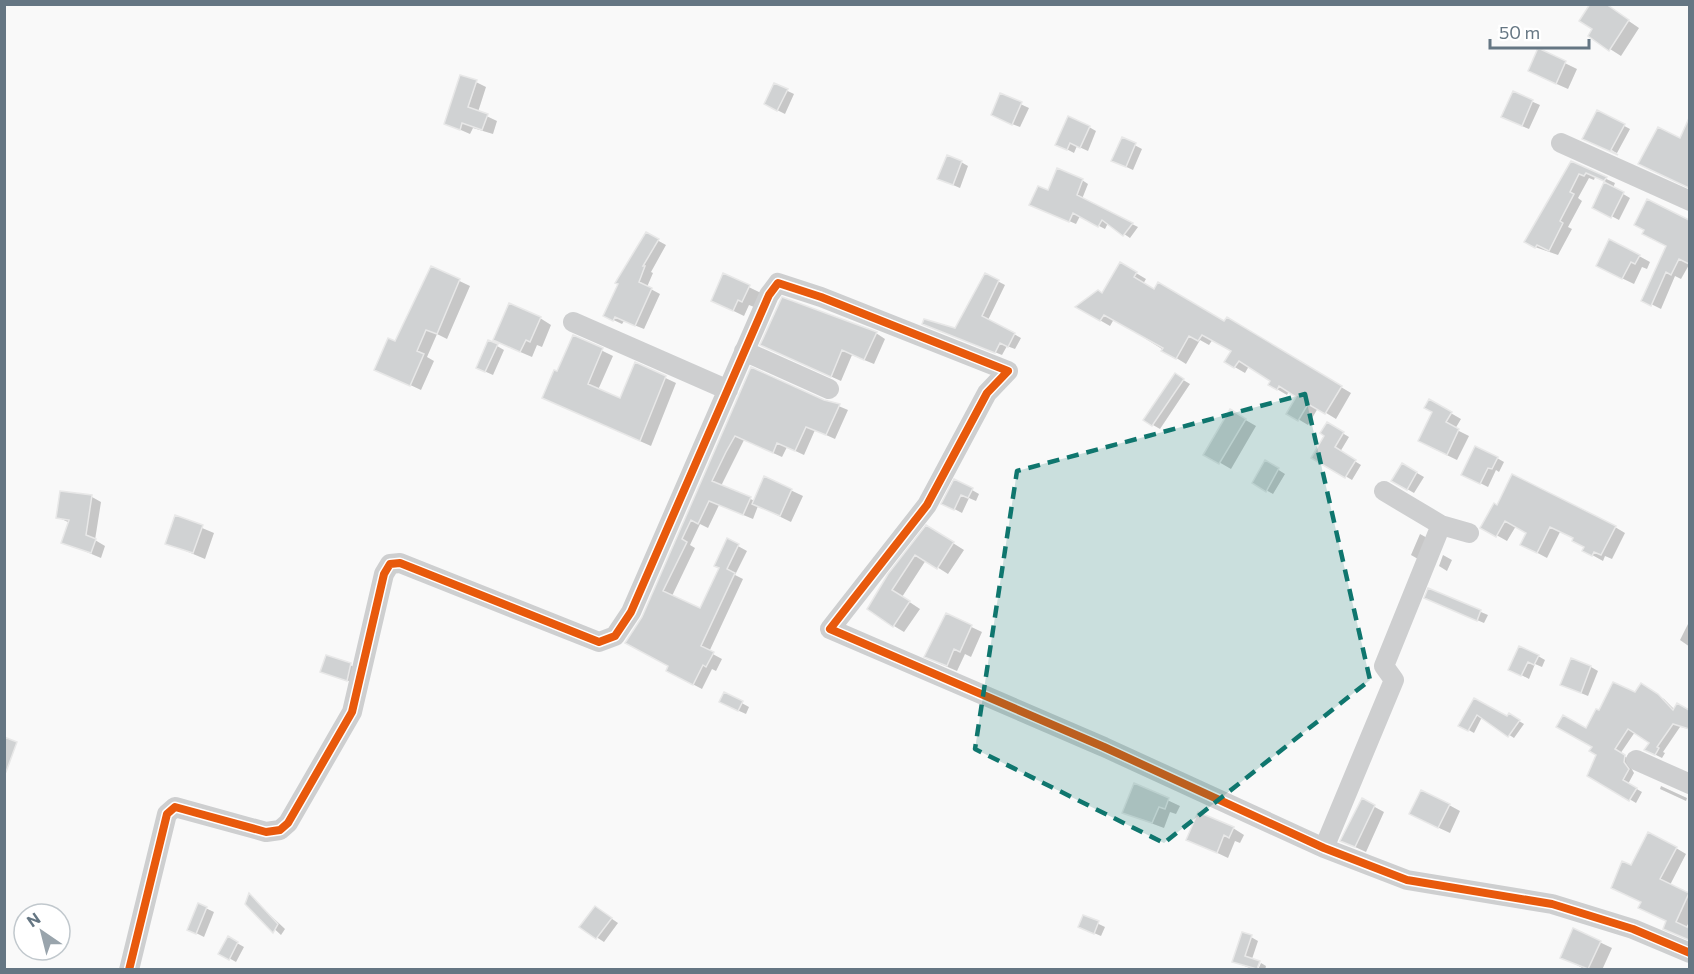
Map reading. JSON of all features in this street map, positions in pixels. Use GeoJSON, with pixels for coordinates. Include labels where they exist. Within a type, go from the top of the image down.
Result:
{"type":"FeatureCollection","features":[{"type":"Feature","properties":{"kind":"street"},"geometry":{"type":"LineString","coordinates":[[1561,143],[1689,201]]}},
{"type":"Feature","properties":{"kind":"street"},"geometry":{"type":"LineString","coordinates":[[129,969],[167,814],[175,807],[266,831],[280,830],[288,823],[352,712],[384,574],[390,564],[400,563],[599,642],[615,636],[632,612],[744,351],[769,295],[778,283],[821,297],[1008,371],[987,393],[927,505],[830,629],[1104,747],[1324,848],[1407,879],[1552,904],[1633,929],[1689,953]]}},
{"type":"Feature","properties":{"kind":"street"},"geometry":{"type":"LineString","coordinates":[[573,322],[728,390]]}},
{"type":"Feature","properties":{"kind":"street"},"geometry":{"type":"LineString","coordinates":[[744,351],[829,389]]}},
{"type":"Feature","properties":{"kind":"street"},"geometry":{"type":"LineString","coordinates":[[1384,491],[1441,525],[1469,533]]}},
{"type":"Feature","properties":{"kind":"street"},"geometry":{"type":"LineString","coordinates":[[1324,848],[1394,680],[1384,666],[1441,525]]}},
{"type":"Feature","properties":{"kind":"street"},"geometry":{"type":"LineString","coordinates":[[1636,760],[1689,784]]}},
{"type":"Feature","properties":{"kind":"highlighted area"},"geometry":{"type":"Polygon","coordinates":[[[1305,394],[1370,680],[1164,843],[975,749],[1017,471],[1305,394]]]}},
{"type":"Feature","properties":{"kind":"building"},"geometry":{"type":"Polygon","coordinates":[[[1590,4],[1606,4],[1629,20],[1609,51],[1588,36],[1592,29],[1579,21],[1590,4]]]}},
{"type":"Feature","properties":{"kind":"building"},"geometry":{"type":"Polygon","coordinates":[[[1538,48],[1566,61],[1556,84],[1528,71],[1538,48]]]}},
{"type":"Feature","properties":{"kind":"building"},"geometry":{"type":"Polygon","coordinates":[[[460,75],[477,80],[468,107],[488,114],[482,130],[462,123],[460,130],[444,124],[460,75]]]}},
{"type":"Feature","properties":{"kind":"building"},"geometry":{"type":"Polygon","coordinates":[[[774,83],[788,89],[777,111],[764,104],[774,83]]]}},
{"type":"Feature","properties":{"kind":"building"},"geometry":{"type":"Polygon","coordinates":[[[1513,91],[1533,100],[1522,126],[1501,117],[1513,91]]]}},
{"type":"Feature","properties":{"kind":"building"},"geometry":{"type":"Polygon","coordinates":[[[1000,93],[1022,102],[1012,125],[991,115],[1000,93]]]}},
{"type":"Feature","properties":{"kind":"building"},"geometry":{"type":"Polygon","coordinates":[[[1597,110],[1625,124],[1611,150],[1618,155],[1582,139],[1597,110]]]}},
{"type":"Feature","properties":{"kind":"building"},"geometry":{"type":"Polygon","coordinates":[[[1068,116],[1090,126],[1080,148],[1070,143],[1067,150],[1055,145],[1068,116]]]}},
{"type":"Feature","properties":{"kind":"building"},"geometry":{"type":"Polygon","coordinates":[[[1689,118],[1689,188],[1638,164],[1658,127],[1680,138],[1689,118]]]}},
{"type":"Feature","properties":{"kind":"building"},"geometry":{"type":"Polygon","coordinates":[[[1122,137],[1136,143],[1126,167],[1111,161],[1122,137]]]}},
{"type":"Feature","properties":{"kind":"building"},"geometry":{"type":"Polygon","coordinates":[[[947,155],[962,161],[953,185],[937,179],[947,155]]]}},
{"type":"Feature","properties":{"kind":"building"},"geometry":{"type":"Polygon","coordinates":[[[1571,161],[1607,177],[1604,181],[1586,173],[1584,176],[1579,174],[1570,192],[1574,194],[1560,221],[1563,223],[1549,251],[1537,245],[1535,248],[1524,242],[1571,161]]]}},
{"type":"Feature","properties":{"kind":"building"},"geometry":{"type":"Polygon","coordinates":[[[1057,168],[1083,179],[1077,195],[1133,223],[1123,236],[1102,220],[1098,227],[1073,213],[1069,222],[1029,205],[1038,186],[1048,190],[1057,168]]]}},
{"type":"Feature","properties":{"kind":"building"},"geometry":{"type":"Polygon","coordinates":[[[1604,182],[1624,192],[1611,218],[1592,208],[1604,182]]]}},
{"type":"Feature","properties":{"kind":"building"},"geometry":{"type":"Polygon","coordinates":[[[1647,199],[1689,220],[1689,264],[1679,259],[1671,275],[1666,272],[1651,306],[1641,301],[1666,246],[1642,234],[1644,230],[1634,225],[1647,199]]]}},
{"type":"Feature","properties":{"kind":"building"},"geometry":{"type":"Polygon","coordinates":[[[646,232],[659,239],[643,266],[645,266],[639,282],[652,288],[635,326],[615,317],[613,321],[603,316],[618,284],[615,283],[646,232]]]}},
{"type":"Feature","properties":{"kind":"building"},"geometry":{"type":"Polygon","coordinates":[[[1609,239],[1640,255],[1635,264],[1631,262],[1622,279],[1596,266],[1609,239]]]}},
{"type":"Feature","properties":{"kind":"building"},"geometry":{"type":"Polygon","coordinates":[[[1120,262],[1137,272],[1134,277],[1154,289],[1158,282],[1224,321],[1227,317],[1342,386],[1325,414],[1308,404],[1298,421],[1286,414],[1296,397],[1279,386],[1277,390],[1268,385],[1270,381],[1239,361],[1234,368],[1224,362],[1231,351],[1202,335],[1198,341],[1189,336],[1176,359],[1161,351],[1163,348],[1104,315],[1100,321],[1075,307],[1098,290],[1102,293],[1120,262]]]}},
{"type":"Feature","properties":{"kind":"building"},"geometry":{"type":"Polygon","coordinates":[[[431,266],[460,279],[437,334],[426,330],[417,351],[424,354],[410,386],[374,370],[388,338],[395,341],[431,266]]]}},
{"type":"Feature","properties":{"kind":"building"},"geometry":{"type":"Polygon","coordinates":[[[723,273],[750,285],[742,302],[738,300],[733,311],[711,301],[723,273]]]}},
{"type":"Feature","properties":{"kind":"building"},"geometry":{"type":"Polygon","coordinates":[[[985,273],[999,280],[982,316],[1015,333],[1008,347],[1000,343],[995,353],[922,324],[924,319],[955,328],[985,273]]]}},
{"type":"Feature","properties":{"kind":"building"},"geometry":{"type":"Polygon","coordinates":[[[782,297],[877,332],[864,360],[842,350],[831,377],[760,345],[782,297]]]}},
{"type":"Feature","properties":{"kind":"building"},"geometry":{"type":"Polygon","coordinates":[[[509,303],[541,317],[530,342],[526,340],[520,352],[493,340],[509,303]]]}},
{"type":"Feature","properties":{"kind":"building"},"geometry":{"type":"Polygon","coordinates":[[[573,335],[603,348],[588,384],[620,398],[635,362],[666,376],[640,441],[542,398],[573,335]]]}},
{"type":"Feature","properties":{"kind":"building"},"geometry":{"type":"Polygon","coordinates":[[[488,340],[498,344],[485,372],[476,368],[488,340]]]}},
{"type":"Feature","properties":{"kind":"building"},"geometry":{"type":"Polygon","coordinates":[[[751,367],[824,400],[840,404],[826,435],[806,427],[795,451],[777,443],[773,453],[735,436],[726,452],[712,481],[751,497],[743,515],[709,501],[698,524],[691,520],[682,539],[687,542],[663,591],[700,608],[719,568],[714,566],[727,538],[739,544],[727,569],[735,573],[701,646],[714,652],[706,667],[703,665],[693,685],[666,671],[668,666],[625,643],[642,617],[751,367]]]}},
{"type":"Feature","properties":{"kind":"building"},"geometry":{"type":"Polygon","coordinates":[[[1175,373],[1184,379],[1152,426],[1143,420],[1175,373]]]}},
{"type":"Feature","properties":{"kind":"building"},"geometry":{"type":"Polygon","coordinates":[[[1429,399],[1452,412],[1446,422],[1459,429],[1447,455],[1418,441],[1432,412],[1424,408],[1429,399]]]}},
{"type":"Feature","properties":{"kind":"building"},"geometry":{"type":"Polygon","coordinates":[[[1230,409],[1246,419],[1219,464],[1203,455],[1230,409]]]}},
{"type":"Feature","properties":{"kind":"building"},"geometry":{"type":"Polygon","coordinates":[[[1327,422],[1344,432],[1335,447],[1356,460],[1345,478],[1311,458],[1324,436],[1320,433],[1327,422]]]}},
{"type":"Feature","properties":{"kind":"building"},"geometry":{"type":"Polygon","coordinates":[[[1475,446],[1498,457],[1492,469],[1488,468],[1480,484],[1461,475],[1475,446]]]}},
{"type":"Feature","properties":{"kind":"building"},"geometry":{"type":"Polygon","coordinates":[[[1265,460],[1279,468],[1266,492],[1252,483],[1265,460]]]}},
{"type":"Feature","properties":{"kind":"building"},"geometry":{"type":"Polygon","coordinates":[[[1402,463],[1417,472],[1407,490],[1391,481],[1402,463]]]}},
{"type":"Feature","properties":{"kind":"building"},"geometry":{"type":"Polygon","coordinates":[[[1512,474],[1616,526],[1601,555],[1594,552],[1592,556],[1582,551],[1584,547],[1572,541],[1573,538],[1550,527],[1537,553],[1520,545],[1526,533],[1505,521],[1496,537],[1480,528],[1494,503],[1497,505],[1512,474]]]}},
{"type":"Feature","properties":{"kind":"building"},"geometry":{"type":"Polygon","coordinates":[[[764,476],[792,489],[780,516],[752,504],[764,476]]]}},
{"type":"Feature","properties":{"kind":"building"},"geometry":{"type":"Polygon","coordinates":[[[954,479],[973,488],[968,498],[961,495],[954,510],[941,504],[954,479]]]}},
{"type":"Feature","properties":{"kind":"building"},"geometry":{"type":"Polygon","coordinates":[[[60,491],[92,495],[86,535],[96,539],[91,553],[61,543],[69,520],[56,518],[60,491]]]}},
{"type":"Feature","properties":{"kind":"building"},"geometry":{"type":"Polygon","coordinates":[[[175,515],[203,525],[193,553],[165,544],[175,515]]]}},
{"type":"Feature","properties":{"kind":"building"},"geometry":{"type":"Polygon","coordinates":[[[926,525],[954,542],[937,569],[915,555],[892,590],[910,601],[893,627],[867,609],[888,574],[926,525]]]}},
{"type":"Feature","properties":{"kind":"building"},"geometry":{"type":"Polygon","coordinates":[[[1428,588],[1481,610],[1477,621],[1424,598],[1428,588]]]}},
{"type":"Feature","properties":{"kind":"building"},"geometry":{"type":"Polygon","coordinates":[[[946,613],[972,625],[960,652],[954,649],[947,666],[924,657],[946,613]]]}},
{"type":"Feature","properties":{"kind":"building"},"geometry":{"type":"Polygon","coordinates":[[[1519,646],[1539,655],[1534,665],[1528,662],[1521,676],[1508,670],[1519,646]]]}},
{"type":"Feature","properties":{"kind":"building"},"geometry":{"type":"Polygon","coordinates":[[[326,655],[351,663],[347,681],[320,672],[326,655]]]}},
{"type":"Feature","properties":{"kind":"building"},"geometry":{"type":"Polygon","coordinates":[[[1571,658],[1591,666],[1581,693],[1560,685],[1571,658]]]}},
{"type":"Feature","properties":{"kind":"building"},"geometry":{"type":"Polygon","coordinates":[[[1613,682],[1635,692],[1641,683],[1658,694],[1673,710],[1677,703],[1689,710],[1689,729],[1673,724],[1657,747],[1659,748],[1655,755],[1644,750],[1649,743],[1628,729],[1615,749],[1625,755],[1624,762],[1629,769],[1623,780],[1637,788],[1629,801],[1587,776],[1596,755],[1589,751],[1592,747],[1556,727],[1563,715],[1586,728],[1596,709],[1599,710],[1613,682]]]}},
{"type":"Feature","properties":{"kind":"building"},"geometry":{"type":"Polygon","coordinates":[[[724,692],[743,701],[738,711],[719,702],[724,692]]]}},
{"type":"Feature","properties":{"kind":"building"},"geometry":{"type":"Polygon","coordinates":[[[1474,698],[1507,716],[1509,713],[1520,720],[1508,737],[1477,715],[1468,731],[1458,726],[1474,698]]]}},
{"type":"Feature","properties":{"kind":"building"},"geometry":{"type":"Polygon","coordinates":[[[4,737],[17,742],[6,772],[4,772],[4,737]]]}},
{"type":"Feature","properties":{"kind":"building"},"geometry":{"type":"Polygon","coordinates":[[[1134,783],[1169,798],[1165,809],[1159,807],[1152,823],[1122,813],[1134,783]]]}},
{"type":"Feature","properties":{"kind":"building"},"geometry":{"type":"Polygon","coordinates":[[[1421,790],[1450,804],[1438,828],[1409,814],[1421,790]]]}},
{"type":"Feature","properties":{"kind":"building"},"geometry":{"type":"Polygon","coordinates":[[[1362,798],[1375,805],[1355,847],[1340,841],[1362,798]]]}},
{"type":"Feature","properties":{"kind":"building"},"geometry":{"type":"Polygon","coordinates":[[[1198,812],[1234,827],[1229,838],[1224,835],[1217,853],[1186,840],[1198,812]]]}},
{"type":"Feature","properties":{"kind":"building"},"geometry":{"type":"Polygon","coordinates":[[[1648,832],[1677,847],[1660,879],[1689,893],[1676,922],[1689,928],[1689,940],[1663,929],[1666,921],[1638,908],[1641,902],[1611,888],[1622,861],[1631,865],[1648,832]]]}},
{"type":"Feature","properties":{"kind":"building"},"geometry":{"type":"Polygon","coordinates":[[[249,893],[278,924],[273,933],[245,904],[249,893]]]}},
{"type":"Feature","properties":{"kind":"building"},"geometry":{"type":"Polygon","coordinates":[[[198,903],[207,907],[196,934],[187,930],[198,903]]]}},
{"type":"Feature","properties":{"kind":"building"},"geometry":{"type":"Polygon","coordinates":[[[595,906],[612,918],[596,939],[579,927],[595,906]]]}},
{"type":"Feature","properties":{"kind":"building"},"geometry":{"type":"Polygon","coordinates":[[[1083,915],[1099,921],[1094,934],[1078,927],[1083,915]]]}},
{"type":"Feature","properties":{"kind":"building"},"geometry":{"type":"Polygon","coordinates":[[[1573,928],[1601,941],[1588,969],[1560,958],[1573,928]]]}},
{"type":"Feature","properties":{"kind":"building"},"geometry":{"type":"Polygon","coordinates":[[[1242,932],[1252,935],[1245,956],[1260,961],[1257,969],[1232,962],[1242,932]]]}},
{"type":"Feature","properties":{"kind":"building"},"geometry":{"type":"Polygon","coordinates":[[[228,936],[238,942],[229,960],[218,954],[228,936]]]}},
{"type":"Feature","properties":{"kind":"cycle path"},"geometry":{"type":"LineString","coordinates":[[129,970],[167,814],[175,807],[266,832],[280,830],[288,823],[352,712],[384,574],[390,564],[400,563],[599,642],[615,636],[631,612],[769,295],[778,283],[821,297],[1008,371],[987,393],[927,505],[830,629],[1104,747],[1324,848],[1407,880],[1552,904],[1633,929],[1690,953]]}}]}
